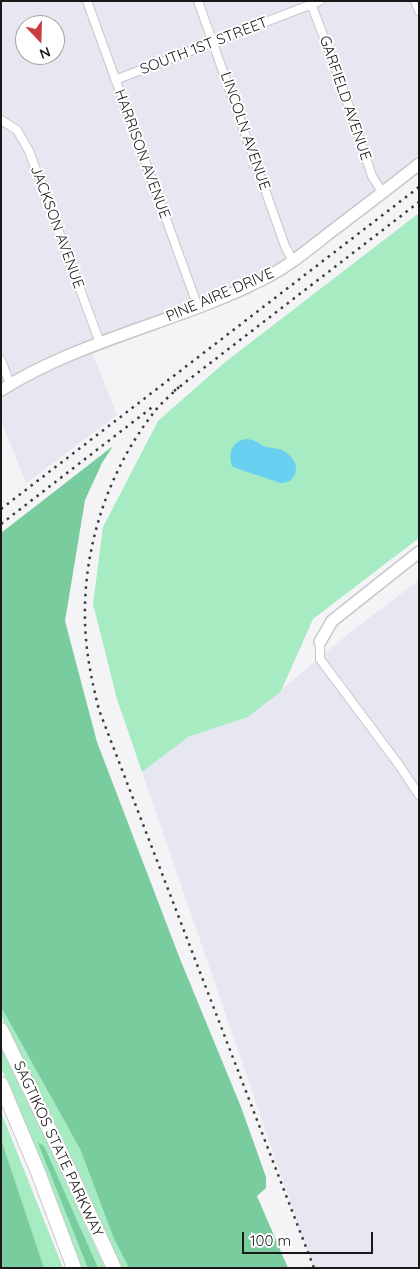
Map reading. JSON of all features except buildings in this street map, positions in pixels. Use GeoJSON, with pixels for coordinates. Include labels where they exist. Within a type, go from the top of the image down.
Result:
{"type":"FeatureCollection","features":[{"type":"Feature","properties":{"kind":"highway","name":"SAGTIKOS STATE PARKWAY"},"geometry":{"type":"LineString","coordinates":[[1,1030],[114,1268]]}},
{"type":"Feature","properties":{"kind":"highway","name":"SAGTIKOS STATE PARKWAY"},"geometry":{"type":"LineString","coordinates":[[1,1084],[74,1268]]}},
{"type":"Feature","properties":{"kind":"street","name":"HARRISON AVENUE"},"geometry":{"type":"LineString","coordinates":[[87,1],[198,307]]}},
{"type":"Feature","properties":{"kind":"street","name":"LINCOLN AVENUE"},"geometry":{"type":"LineString","coordinates":[[198,1],[285,246],[294,261]]}},
{"type":"Feature","properties":{"kind":"street","name":"SOUTH 1ST STREET"},"geometry":{"type":"LineString","coordinates":[[116,80],[320,1]]}},
{"type":"Feature","properties":{"kind":"street"},"geometry":{"type":"LineString","coordinates":[[415,1],[419,11]]}},
{"type":"Feature","properties":{"kind":"street","name":"GARFIELD AVENUE"},"geometry":{"type":"LineString","coordinates":[[311,3],[338,74],[372,176],[382,192]]}},
{"type":"Feature","properties":{"kind":"street","name":"JACKSON AVENUE"},"geometry":{"type":"LineString","coordinates":[[1,120],[16,130],[29,151],[100,343]]}},
{"type":"Feature","properties":{"kind":"street","name":"PINE AIRE DRIVE"},"geometry":{"type":"LineString","coordinates":[[6,387],[51,362],[255,284],[294,261],[419,164]]}},
{"type":"Feature","properties":{"kind":"street"},"geometry":{"type":"LineString","coordinates":[[1,360],[6,387]]}},
{"type":"Feature","properties":{"kind":"street"},"geometry":{"type":"LineString","coordinates":[[419,552],[332,620],[320,642],[320,659],[419,795]]}},
{"type":"Feature","properties":{"kind":"shaded area"},"geometry":{"type":"Polygon","coordinates":[[[1,1],[419,1],[419,164],[273,274],[249,295],[93,354],[117,415],[26,483],[1,420],[1,1]]]}},
{"type":"Feature","properties":{"kind":"shaded area"},"geometry":{"type":"Polygon","coordinates":[[[419,580],[419,1268],[313,1268],[142,772],[188,737],[248,717],[348,634],[419,580]]]}},
{"type":"Feature","properties":{"kind":"green space"},"geometry":{"type":"Polygon","coordinates":[[[419,213],[419,538],[313,619],[281,691],[248,717],[188,737],[142,772],[117,699],[93,604],[103,527],[158,421],[224,363],[419,213]]]}},
{"type":"Feature","properties":{"kind":"green space"},"geometry":{"type":"Polygon","coordinates":[[[113,446],[102,463],[85,500],[65,621],[97,742],[180,959],[241,1107],[266,1177],[266,1188],[257,1196],[288,1268],[129,1268],[114,1239],[80,1149],[1,1007],[1,533],[113,446]]]}},
{"type":"Feature","properties":{"kind":"green space"},"geometry":{"type":"Polygon","coordinates":[[[1,1007],[80,1149],[114,1239],[129,1268],[120,1268],[88,1192],[1,1016],[1,1007]]]}},
{"type":"Feature","properties":{"kind":"green space"},"geometry":{"type":"Polygon","coordinates":[[[1,1040],[105,1268],[81,1268],[1,1067],[1,1040]]]}},
{"type":"Feature","properties":{"kind":"green space"},"geometry":{"type":"Polygon","coordinates":[[[1,1112],[63,1268],[44,1268],[1,1139],[1,1112]]]}},
{"type":"Feature","properties":{"kind":"green space"},"geometry":{"type":"Polygon","coordinates":[[[1,1139],[44,1268],[1,1268],[1,1139]]]}},
{"type":"Feature","properties":{"kind":"green space"},"geometry":{"type":"Polygon","coordinates":[[[38,1143],[44,1146],[98,1268],[88,1268],[38,1143]]]}},
{"type":"Feature","properties":{"kind":"water"},"geometry":{"type":"Polygon","coordinates":[[[245,439],[253,440],[264,446],[287,453],[293,459],[296,467],[293,478],[285,483],[281,483],[232,466],[232,449],[234,445],[245,439]]]}},
{"type":"Feature","properties":{"kind":"railway"},"geometry":{"type":"LineString","coordinates":[[1,509],[419,187]]}},
{"type":"Feature","properties":{"kind":"railway"},"geometry":{"type":"LineString","coordinates":[[174,391],[419,202]]}},
{"type":"Feature","properties":{"kind":"railway"},"geometry":{"type":"LineString","coordinates":[[179,387],[158,408],[137,436],[109,490],[99,519],[87,578],[85,609],[88,657],[99,710],[314,1268]]}},
{"type":"Feature","properties":{"kind":"railway"},"geometry":{"type":"LineString","coordinates":[[1,524],[155,405]]}}]}
